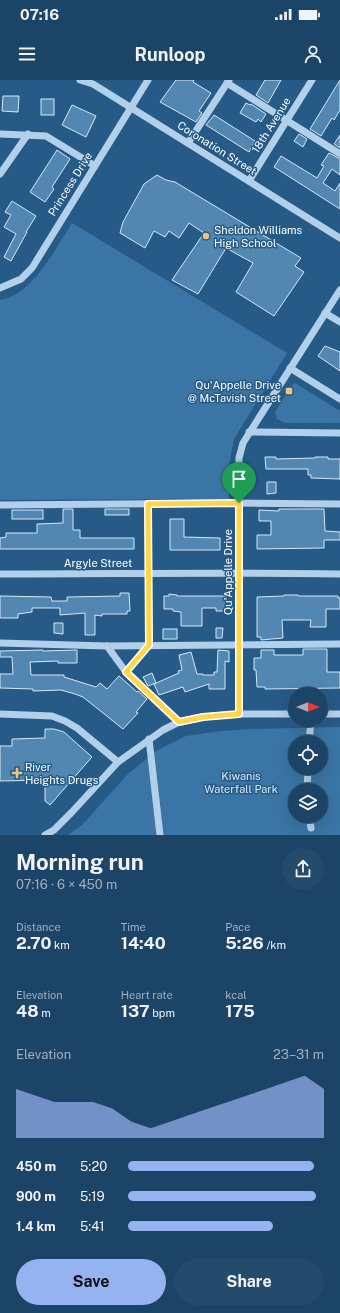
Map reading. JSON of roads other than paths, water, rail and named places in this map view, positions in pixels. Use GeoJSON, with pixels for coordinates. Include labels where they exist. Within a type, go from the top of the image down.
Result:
{"type":"FeatureCollection","features":[{"type":"Feature","properties":{"kind":"street","name":"Coronation Street"},"geometry":{"type":"LineString","coordinates":[[80,80],[93,84],[340,238]]}},
{"type":"Feature","properties":{"kind":"street","name":"Princess Drive"},"geometry":{"type":"LineString","coordinates":[[0,288],[21,279],[32,268],[148,80]]}},
{"type":"Feature","properties":{"kind":"street","name":"18th Avenue"},"geometry":{"type":"LineString","coordinates":[[249,181],[312,80]]}},
{"type":"Feature","properties":{"kind":"street"},"geometry":{"type":"LineString","coordinates":[[188,143],[228,82],[340,154]]}},
{"type":"Feature","properties":{"kind":"street"},"geometry":{"type":"LineString","coordinates":[[0,134],[28,134],[46,136],[94,166]]}},
{"type":"Feature","properties":{"kind":"street"},"geometry":{"type":"LineString","coordinates":[[0,174],[28,134]]}},
{"type":"Feature","properties":{"kind":"street","name":"Qu'Appelle Drive"},"geometry":{"type":"LineString","coordinates":[[239,714],[239,458],[243,443],[249,432],[340,290]]}},
{"type":"Feature","properties":{"kind":"street"},"geometry":{"type":"LineString","coordinates":[[325,313],[340,322]]}},
{"type":"Feature","properties":{"kind":"street"},"geometry":{"type":"LineString","coordinates":[[290,368],[340,399]]}},
{"type":"Feature","properties":{"kind":"street"},"geometry":{"type":"LineString","coordinates":[[249,432],[340,433]]}},
{"type":"Feature","properties":{"kind":"street"},"geometry":{"type":"LineString","coordinates":[[0,505],[239,503],[340,504]]}},
{"type":"Feature","properties":{"kind":"street"},"geometry":{"type":"LineString","coordinates":[[126,672],[149,645],[148,504]]}},
{"type":"Feature","properties":{"kind":"street","name":"Argyle Street"},"geometry":{"type":"LineString","coordinates":[[0,574],[148,574],[239,572],[340,574]]}},
{"type":"Feature","properties":{"kind":"street"},"geometry":{"type":"LineString","coordinates":[[0,643],[107,646],[340,644]]}},
{"type":"Feature","properties":{"kind":"street"},"geometry":{"type":"LineString","coordinates":[[107,646],[126,672],[179,722]]}},
{"type":"Feature","properties":{"kind":"street"},"geometry":{"type":"LineString","coordinates":[[0,714],[52,716],[65,721],[77,728],[118,762]]}},
{"type":"Feature","properties":{"kind":"street"},"geometry":{"type":"LineString","coordinates":[[45,835],[54,830],[72,812],[118,762],[149,739],[179,722],[203,717],[239,714],[288,714]]}},
{"type":"Feature","properties":{"kind":"street"},"geometry":{"type":"LineString","coordinates":[[328,714],[340,714]]}},
{"type":"Feature","properties":{"kind":"street"},"geometry":{"type":"LineString","coordinates":[[149,739],[160,835]]}},
{"type":"Feature","properties":{"kind":"street"},"geometry":{"type":"LineString","coordinates":[[311,823],[311,828]]}},
{"type":"Feature","properties":{"kind":"place","name":"Sheldon Williams High School"},"geometry":{"type":"Point","coordinates":[206,236]}},
{"type":"Feature","properties":{"kind":"place","name":"Qu'Appelle Drive @ McTavish Street"},"geometry":{"type":"Point","coordinates":[289,391]}},
{"type":"Feature","properties":{"kind":"place","name":"River Heights Drugs"},"geometry":{"type":"Point","coordinates":[17,773]}},
{"type":"Feature","properties":{"kind":"park label","name":"Kiwanis Waterfall Park"},"geometry":{"type":"Point","coordinates":[241,782]}}]}
